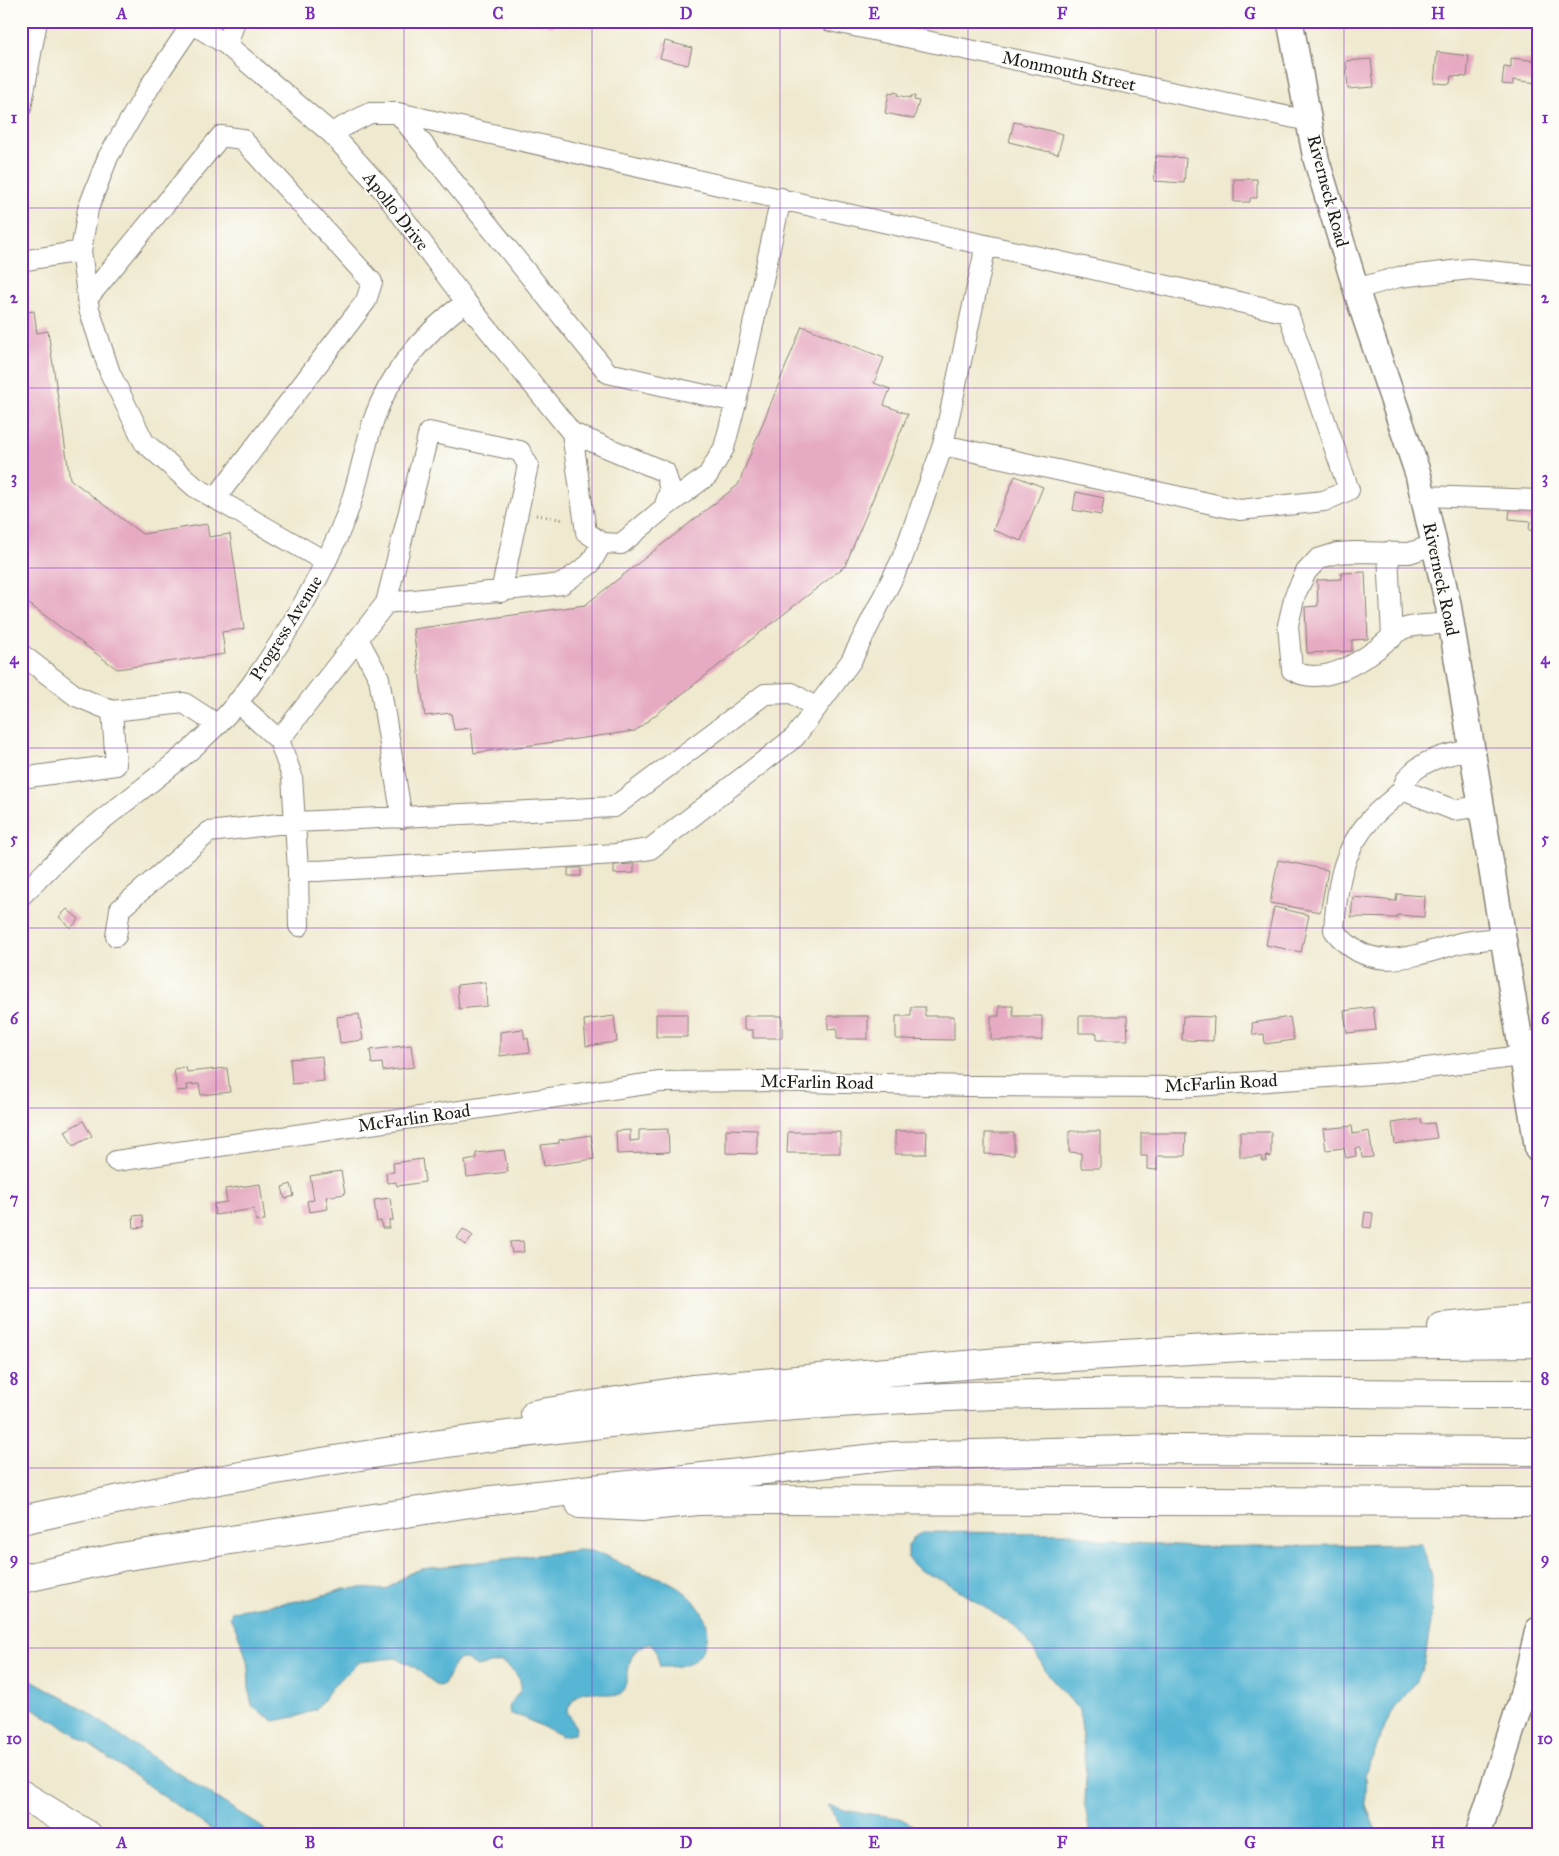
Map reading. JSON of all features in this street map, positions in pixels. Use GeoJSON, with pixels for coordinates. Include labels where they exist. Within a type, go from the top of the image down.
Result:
{"type":"FeatureCollection","features":[{"type":"Feature","properties":{"kind":"highway"},"geometry":{"type":"LineString","coordinates":[[322,1462],[490,1422],[693,1389],[1013,1361],[1187,1349],[1538,1318]]}},
{"type":"Feature","properties":{"kind":"highway"},"geometry":{"type":"LineString","coordinates":[[1187,1349],[1324,1344],[1538,1343]]}},
{"type":"Feature","properties":{"kind":"highway"},"geometry":{"type":"LineString","coordinates":[[21,1520],[187,1486],[322,1462],[593,1424],[899,1400],[1107,1393],[1538,1394]]}},
{"type":"Feature","properties":{"kind":"highway"},"geometry":{"type":"LineString","coordinates":[[21,1579],[121,1557],[483,1501],[893,1456],[961,1452],[1170,1449],[1538,1451]]}},
{"type":"Feature","properties":{"kind":"highway"},"geometry":{"type":"LineString","coordinates":[[483,1501],[642,1506],[697,1501],[766,1500],[1538,1502]]}},
{"type":"Feature","properties":{"kind":"highway"},"geometry":{"type":"LineString","coordinates":[[21,1794],[88,1835]]}},
{"type":"Feature","properties":{"kind":"main road","name":"Riverneck Road"},"geometry":{"type":"LineString","coordinates":[[1290,21],[1316,159],[1356,289],[1418,474],[1434,545],[1451,623],[1502,937],[1526,1047],[1538,1150]]}},
{"type":"Feature","properties":{"kind":"main road"},"geometry":{"type":"LineString","coordinates":[[1478,1835],[1521,1701],[1538,1630]]}},
{"type":"Feature","properties":{"kind":"street"},"geometry":{"type":"LineString","coordinates":[[21,108],[37,21]]}},
{"type":"Feature","properties":{"kind":"street"},"geometry":{"type":"LineString","coordinates":[[227,45],[235,21]]}},
{"type":"Feature","properties":{"kind":"street","name":"Monmouth Street"},"geometry":{"type":"LineString","coordinates":[[830,21],[1309,121]]}},
{"type":"Feature","properties":{"kind":"street"},"geometry":{"type":"LineString","coordinates":[[190,23],[108,157],[88,209],[81,251],[87,299],[110,373],[144,442],[195,487],[326,562]]}},
{"type":"Feature","properties":{"kind":"street","name":"Apollo Drive"},"geometry":{"type":"LineString","coordinates":[[190,23],[227,45],[331,133],[382,189],[466,302],[572,433],[665,472],[670,490],[664,508]]}},
{"type":"Feature","properties":{"kind":"street"},"geometry":{"type":"LineString","coordinates":[[331,133],[370,113],[398,112],[1288,313],[1349,490],[1324,500],[1240,510],[943,445]]}},
{"type":"Feature","properties":{"kind":"street"},"geometry":{"type":"LineString","coordinates":[[398,112],[608,373],[736,402]]}},
{"type":"Feature","properties":{"kind":"street"},"geometry":{"type":"LineString","coordinates":[[87,299],[220,136],[242,139],[372,282],[366,301],[215,499]]}},
{"type":"Feature","properties":{"kind":"street"},"geometry":{"type":"LineString","coordinates":[[572,433],[586,532],[602,543],[621,544],[708,475],[724,448],[736,402],[780,198]]}},
{"type":"Feature","properties":{"kind":"street"},"geometry":{"type":"LineString","coordinates":[[298,870],[327,871],[616,854],[650,849],[795,737],[851,661],[902,559],[943,445],[986,245]]}},
{"type":"Feature","properties":{"kind":"street"},"geometry":{"type":"LineString","coordinates":[[21,261],[81,251]]}},
{"type":"Feature","properties":{"kind":"street"},"geometry":{"type":"LineString","coordinates":[[1356,289],[1399,277],[1470,268],[1538,276]]}},
{"type":"Feature","properties":{"kind":"street","name":"Progress Avenue"},"geometry":{"type":"LineString","coordinates":[[21,896],[78,841],[218,725],[250,687],[304,606],[326,562],[362,472],[370,431],[379,406],[394,378],[428,334],[444,318],[466,302]]}},
{"type":"Feature","properties":{"kind":"street"},"geometry":{"type":"LineString","coordinates":[[279,740],[386,603],[429,432],[520,451],[528,465],[501,592]]}},
{"type":"Feature","properties":{"kind":"street"},"geometry":{"type":"LineString","coordinates":[[1423,496],[1538,500]]}},
{"type":"Feature","properties":{"kind":"street"},"geometry":{"type":"LineString","coordinates":[[386,603],[562,584],[590,564],[602,543]]}},
{"type":"Feature","properties":{"kind":"street"},"geometry":{"type":"LineString","coordinates":[[1434,545],[1409,553],[1337,553],[1318,559],[1306,572],[1296,595],[1288,625],[1292,670],[1301,675],[1314,677],[1332,672],[1358,663],[1402,629],[1451,623]]}},
{"type":"Feature","properties":{"kind":"street"},"geometry":{"type":"LineString","coordinates":[[1388,552],[1392,638]]}},
{"type":"Feature","properties":{"kind":"street"},"geometry":{"type":"LineString","coordinates":[[358,639],[379,678],[402,818]]}},
{"type":"Feature","properties":{"kind":"street"},"geometry":{"type":"LineString","coordinates":[[21,654],[76,696],[112,711],[184,703],[218,725]]}},
{"type":"Feature","properties":{"kind":"street"},"geometry":{"type":"LineString","coordinates":[[116,936],[120,909],[209,832],[295,822],[614,807],[765,694],[792,693],[816,708]]}},
{"type":"Feature","properties":{"kind":"street"},"geometry":{"type":"LineString","coordinates":[[237,702],[279,740],[292,776],[298,870],[299,926]]}},
{"type":"Feature","properties":{"kind":"street"},"geometry":{"type":"LineString","coordinates":[[21,778],[116,766],[112,711]]}},
{"type":"Feature","properties":{"kind":"street"},"geometry":{"type":"LineString","coordinates":[[1472,750],[1448,755],[1420,767],[1408,777],[1402,790],[1370,819],[1348,852],[1337,886],[1334,930],[1344,944],[1360,953],[1380,958],[1401,959],[1457,944],[1502,937]]}},
{"type":"Feature","properties":{"kind":"street"},"geometry":{"type":"LineString","coordinates":[[1402,790],[1454,810],[1481,806]]}},
{"type":"Feature","properties":{"kind":"street","name":"McFarlin Road"},"geometry":{"type":"LineString","coordinates":[[116,1161],[660,1082],[761,1081],[969,1086],[1180,1087],[1387,1073],[1526,1047]]}},
{"type":"Feature","properties":{"kind":"path"},"geometry":{"type":"LineString","coordinates":[[519,509],[540,516],[573,521]]}},
{"type":"Feature","properties":{"kind":"water"},"geometry":{"type":"Polygon","coordinates":[[[922,1532],[1073,1533],[1105,1541],[1190,1547],[1422,1544],[1432,1580],[1431,1623],[1424,1664],[1417,1681],[1388,1719],[1365,1775],[1366,1805],[1378,1835],[1090,1835],[1085,1805],[1086,1774],[1080,1711],[1049,1676],[1028,1641],[1015,1627],[948,1583],[921,1571],[913,1565],[908,1557],[908,1546],[913,1538],[922,1532]]]}},
{"type":"Feature","properties":{"kind":"water"},"geometry":{"type":"Polygon","coordinates":[[[579,1550],[602,1554],[636,1571],[661,1578],[678,1587],[701,1610],[708,1630],[703,1649],[690,1663],[679,1666],[660,1667],[655,1648],[650,1644],[641,1647],[631,1658],[627,1681],[620,1695],[590,1691],[578,1695],[567,1711],[576,1728],[574,1734],[562,1736],[522,1717],[510,1714],[510,1703],[521,1686],[518,1677],[501,1662],[477,1667],[466,1660],[460,1659],[455,1662],[444,1685],[438,1686],[413,1666],[396,1658],[358,1662],[331,1689],[316,1709],[299,1716],[274,1721],[253,1707],[250,1696],[247,1661],[240,1638],[230,1617],[232,1611],[310,1599],[344,1589],[386,1590],[408,1574],[421,1569],[579,1550]]]}},
{"type":"Feature","properties":{"kind":"water"},"geometry":{"type":"Polygon","coordinates":[[[21,1674],[87,1711],[120,1736],[271,1835],[219,1835],[64,1727],[21,1701],[21,1674]]]}},
{"type":"Feature","properties":{"kind":"water"},"geometry":{"type":"Polygon","coordinates":[[[828,1805],[848,1811],[900,1818],[929,1835],[846,1835],[828,1805]]]}},
{"type":"Feature","properties":{"kind":"building"},"geometry":{"type":"Polygon","coordinates":[[[494,21],[509,21],[508,25],[494,21]]]}},
{"type":"Feature","properties":{"kind":"building"},"geometry":{"type":"Polygon","coordinates":[[[529,21],[555,21],[553,27],[529,21]]]}},
{"type":"Feature","properties":{"kind":"building"},"geometry":{"type":"Polygon","coordinates":[[[665,41],[692,48],[688,65],[660,58],[665,41]]]}},
{"type":"Feature","properties":{"kind":"building"},"geometry":{"type":"Polygon","coordinates":[[[1437,52],[1469,56],[1467,77],[1451,76],[1450,84],[1434,83],[1437,52]]]}},
{"type":"Feature","properties":{"kind":"building"},"geometry":{"type":"Polygon","coordinates":[[[1511,58],[1538,61],[1537,83],[1513,80],[1513,85],[1502,84],[1504,67],[1511,68],[1511,58]]]}},
{"type":"Feature","properties":{"kind":"building"},"geometry":{"type":"Polygon","coordinates":[[[1371,59],[1374,87],[1348,89],[1346,61],[1371,59]]]}},
{"type":"Feature","properties":{"kind":"building"},"geometry":{"type":"Polygon","coordinates":[[[894,92],[898,93],[897,95],[910,98],[915,96],[914,100],[919,101],[914,119],[885,113],[889,93],[893,94],[894,92]]]}},
{"type":"Feature","properties":{"kind":"building"},"geometry":{"type":"Polygon","coordinates":[[[1014,122],[1063,134],[1058,154],[1009,142],[1014,122]]]}},
{"type":"Feature","properties":{"kind":"building"},"geometry":{"type":"Polygon","coordinates":[[[1156,156],[1186,158],[1184,183],[1154,181],[1156,156]]]}},
{"type":"Feature","properties":{"kind":"building"},"geometry":{"type":"Polygon","coordinates":[[[1234,179],[1257,179],[1257,198],[1250,198],[1250,202],[1234,202],[1234,179]]]}},
{"type":"Feature","properties":{"kind":"building"},"geometry":{"type":"Polygon","coordinates":[[[21,306],[23,313],[34,311],[37,333],[48,331],[70,479],[142,534],[207,524],[209,537],[230,534],[244,629],[222,632],[225,654],[117,669],[21,598],[21,306]]]}},
{"type":"Feature","properties":{"kind":"building"},"geometry":{"type":"Polygon","coordinates":[[[802,326],[884,358],[874,383],[890,389],[884,405],[908,414],[845,566],[635,731],[474,753],[471,728],[454,730],[451,713],[425,716],[413,629],[585,605],[738,485],[802,326]]]}},
{"type":"Feature","properties":{"kind":"building"},"geometry":{"type":"Polygon","coordinates":[[[1015,476],[1043,487],[1021,541],[993,530],[1015,476]]]}},
{"type":"Feature","properties":{"kind":"building"},"geometry":{"type":"Polygon","coordinates":[[[1076,492],[1104,498],[1101,515],[1073,510],[1076,492]]]}},
{"type":"Feature","properties":{"kind":"building"},"geometry":{"type":"Polygon","coordinates":[[[1510,504],[1538,506],[1538,531],[1529,530],[1530,521],[1509,519],[1510,504]]]}},
{"type":"Feature","properties":{"kind":"building"},"geometry":{"type":"Polygon","coordinates":[[[1365,572],[1368,639],[1352,640],[1352,651],[1307,653],[1305,607],[1318,606],[1317,580],[1342,579],[1341,573],[1365,572]]]}},
{"type":"Feature","properties":{"kind":"building"},"geometry":{"type":"Polygon","coordinates":[[[1278,860],[1328,870],[1320,912],[1270,903],[1278,860]]]}},
{"type":"Feature","properties":{"kind":"building"},"geometry":{"type":"Polygon","coordinates":[[[634,864],[634,873],[614,874],[614,865],[634,864]]]}},
{"type":"Feature","properties":{"kind":"building"},"geometry":{"type":"Polygon","coordinates":[[[568,868],[581,868],[581,876],[568,876],[568,868]]]}},
{"type":"Feature","properties":{"kind":"building"},"geometry":{"type":"Polygon","coordinates":[[[1397,894],[1425,896],[1424,917],[1397,915],[1397,918],[1351,917],[1353,897],[1396,901],[1397,894]]]}},
{"type":"Feature","properties":{"kind":"building"},"geometry":{"type":"Polygon","coordinates":[[[1274,907],[1309,915],[1301,952],[1266,945],[1274,907]]]}},
{"type":"Feature","properties":{"kind":"building"},"geometry":{"type":"Polygon","coordinates":[[[67,909],[79,919],[71,928],[59,917],[67,909]]]}},
{"type":"Feature","properties":{"kind":"building"},"geometry":{"type":"Polygon","coordinates":[[[485,982],[487,1006],[459,1009],[457,985],[485,982]]]}},
{"type":"Feature","properties":{"kind":"building"},"geometry":{"type":"Polygon","coordinates":[[[999,1006],[1013,1006],[1013,1016],[1042,1016],[1042,1040],[991,1040],[991,1016],[999,1016],[999,1006]]]}},
{"type":"Feature","properties":{"kind":"building"},"geometry":{"type":"Polygon","coordinates":[[[911,1007],[925,1007],[925,1016],[954,1016],[954,1040],[896,1039],[896,1016],[911,1016],[911,1007]]]}},
{"type":"Feature","properties":{"kind":"building"},"geometry":{"type":"Polygon","coordinates":[[[1373,1007],[1376,1030],[1347,1033],[1344,1011],[1373,1007]]]}},
{"type":"Feature","properties":{"kind":"building"},"geometry":{"type":"Polygon","coordinates":[[[359,1014],[363,1040],[340,1043],[337,1017],[359,1014]]]}},
{"type":"Feature","properties":{"kind":"building"},"geometry":{"type":"Polygon","coordinates":[[[656,1014],[687,1014],[687,1037],[656,1037],[656,1014]]]}},
{"type":"Feature","properties":{"kind":"building"},"geometry":{"type":"Polygon","coordinates":[[[614,1016],[617,1042],[586,1046],[584,1020],[614,1016]]]}},
{"type":"Feature","properties":{"kind":"building"},"geometry":{"type":"Polygon","coordinates":[[[744,1016],[782,1016],[782,1038],[753,1038],[753,1030],[744,1030],[744,1016]]]}},
{"type":"Feature","properties":{"kind":"building"},"geometry":{"type":"Polygon","coordinates":[[[828,1016],[868,1016],[868,1039],[837,1039],[837,1028],[828,1029],[828,1016]]]}},
{"type":"Feature","properties":{"kind":"building"},"geometry":{"type":"Polygon","coordinates":[[[1079,1016],[1127,1016],[1128,1040],[1097,1040],[1097,1033],[1079,1033],[1079,1016]]]}},
{"type":"Feature","properties":{"kind":"building"},"geometry":{"type":"Polygon","coordinates":[[[1183,1016],[1214,1017],[1213,1041],[1182,1040],[1183,1016]]]}},
{"type":"Feature","properties":{"kind":"building"},"geometry":{"type":"Polygon","coordinates":[[[1290,1017],[1294,1040],[1265,1044],[1264,1034],[1253,1035],[1252,1023],[1290,1017]]]}},
{"type":"Feature","properties":{"kind":"building"},"geometry":{"type":"Polygon","coordinates":[[[523,1029],[525,1039],[528,1038],[530,1052],[500,1056],[500,1032],[523,1029]]]}},
{"type":"Feature","properties":{"kind":"building"},"geometry":{"type":"Polygon","coordinates":[[[411,1045],[414,1067],[383,1071],[382,1063],[372,1064],[370,1050],[411,1045]]]}},
{"type":"Feature","properties":{"kind":"building"},"geometry":{"type":"Polygon","coordinates":[[[322,1056],[324,1081],[292,1084],[290,1059],[322,1056]]]}},
{"type":"Feature","properties":{"kind":"building"},"geometry":{"type":"Polygon","coordinates":[[[186,1067],[187,1072],[227,1068],[230,1092],[201,1095],[199,1084],[187,1085],[188,1090],[177,1091],[174,1069],[186,1067]]]}},
{"type":"Feature","properties":{"kind":"building"},"geometry":{"type":"Polygon","coordinates":[[[1421,1119],[1422,1124],[1434,1123],[1437,1138],[1395,1144],[1392,1123],[1421,1119]]]}},
{"type":"Feature","properties":{"kind":"building"},"geometry":{"type":"Polygon","coordinates":[[[83,1121],[92,1136],[73,1146],[65,1131],[83,1121]]]}},
{"type":"Feature","properties":{"kind":"building"},"geometry":{"type":"Polygon","coordinates":[[[1352,1126],[1353,1134],[1369,1131],[1373,1157],[1362,1158],[1361,1148],[1355,1148],[1356,1156],[1346,1158],[1344,1148],[1326,1150],[1323,1129],[1352,1126]]]}},
{"type":"Feature","properties":{"kind":"building"},"geometry":{"type":"Polygon","coordinates":[[[668,1129],[669,1152],[617,1154],[616,1131],[630,1130],[630,1141],[639,1140],[639,1130],[668,1129]]]}},
{"type":"Feature","properties":{"kind":"building"},"geometry":{"type":"Polygon","coordinates":[[[726,1129],[757,1130],[757,1154],[726,1153],[726,1129]]]}},
{"type":"Feature","properties":{"kind":"building"},"geometry":{"type":"Polygon","coordinates":[[[895,1131],[927,1131],[926,1154],[895,1154],[895,1131]]]}},
{"type":"Feature","properties":{"kind":"building"},"geometry":{"type":"Polygon","coordinates":[[[1069,1131],[1100,1131],[1100,1168],[1081,1168],[1081,1153],[1069,1152],[1069,1131]]]}},
{"type":"Feature","properties":{"kind":"building"},"geometry":{"type":"Polygon","coordinates":[[[788,1132],[840,1132],[840,1153],[787,1153],[788,1132]]]}},
{"type":"Feature","properties":{"kind":"building"},"geometry":{"type":"Polygon","coordinates":[[[1240,1132],[1271,1132],[1271,1157],[1266,1156],[1267,1161],[1262,1161],[1262,1157],[1240,1157],[1240,1132]]]}},
{"type":"Feature","properties":{"kind":"building"},"geometry":{"type":"Polygon","coordinates":[[[985,1133],[1014,1133],[1014,1155],[985,1154],[985,1133]]]}},
{"type":"Feature","properties":{"kind":"building"},"geometry":{"type":"Polygon","coordinates":[[[1141,1133],[1186,1133],[1185,1156],[1157,1156],[1157,1170],[1147,1169],[1147,1156],[1141,1156],[1141,1133]]]}},
{"type":"Feature","properties":{"kind":"building"},"geometry":{"type":"Polygon","coordinates":[[[591,1135],[594,1159],[544,1166],[541,1145],[559,1143],[559,1140],[591,1135]]]}},
{"type":"Feature","properties":{"kind":"building"},"geometry":{"type":"Polygon","coordinates":[[[504,1150],[508,1172],[467,1177],[465,1161],[476,1159],[476,1153],[504,1150]]]}},
{"type":"Feature","properties":{"kind":"building"},"geometry":{"type":"Polygon","coordinates":[[[422,1159],[425,1182],[397,1186],[396,1182],[387,1183],[386,1173],[394,1172],[393,1163],[422,1159]]]}},
{"type":"Feature","properties":{"kind":"building"},"geometry":{"type":"Polygon","coordinates":[[[341,1171],[345,1194],[326,1197],[328,1209],[309,1212],[307,1201],[314,1200],[310,1176],[341,1171]]]}},
{"type":"Feature","properties":{"kind":"building"},"geometry":{"type":"Polygon","coordinates":[[[260,1184],[265,1220],[256,1221],[254,1209],[215,1215],[214,1204],[227,1202],[225,1189],[260,1184]]]}},
{"type":"Feature","properties":{"kind":"building"},"geometry":{"type":"Polygon","coordinates":[[[291,1184],[294,1196],[285,1199],[282,1187],[291,1184]]]}},
{"type":"Feature","properties":{"kind":"building"},"geometry":{"type":"Polygon","coordinates":[[[390,1198],[393,1220],[389,1220],[389,1228],[382,1228],[381,1221],[377,1222],[374,1200],[390,1198]]]}},
{"type":"Feature","properties":{"kind":"building"},"geometry":{"type":"Polygon","coordinates":[[[1365,1212],[1373,1213],[1371,1228],[1363,1227],[1365,1212]]]}},
{"type":"Feature","properties":{"kind":"building"},"geometry":{"type":"Polygon","coordinates":[[[143,1215],[144,1227],[134,1228],[133,1216],[143,1215]]]}},
{"type":"Feature","properties":{"kind":"building"},"geometry":{"type":"Polygon","coordinates":[[[463,1229],[473,1236],[466,1245],[457,1238],[463,1229]]]}},
{"type":"Feature","properties":{"kind":"building"},"geometry":{"type":"Polygon","coordinates":[[[523,1241],[524,1252],[512,1253],[510,1242],[523,1241]]]}}]}
